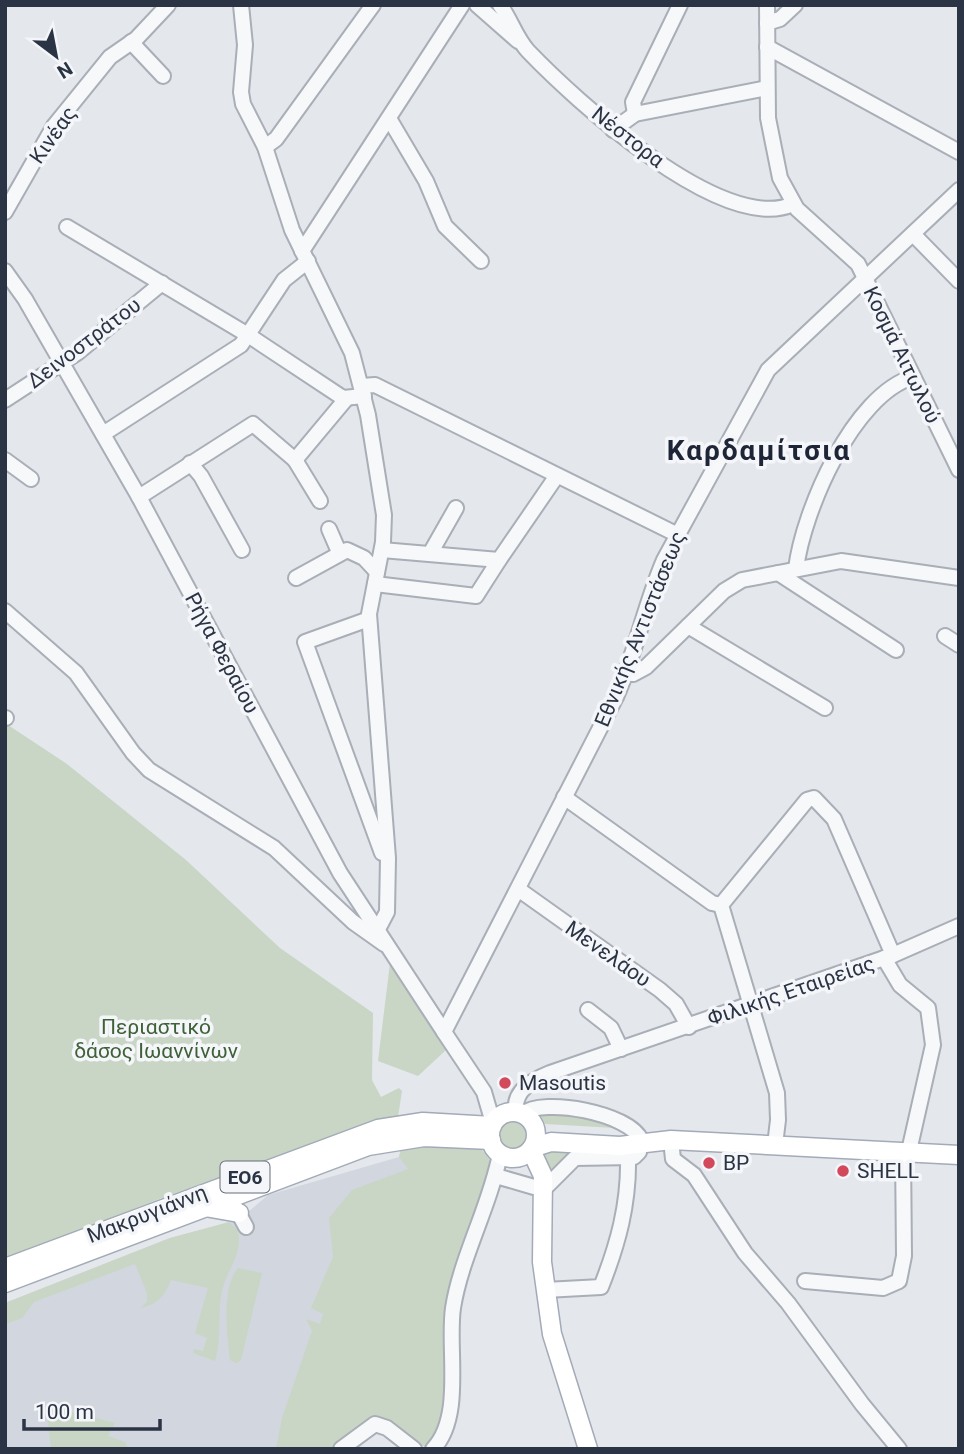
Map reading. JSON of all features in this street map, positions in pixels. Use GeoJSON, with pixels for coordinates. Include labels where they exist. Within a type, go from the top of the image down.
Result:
{"type":"FeatureCollection","features":[{"type":"Feature","properties":{"kind":"main road"},"geometry":{"type":"LineString","coordinates":[[494,1136],[501,1116],[521,1116],[536,1138],[528,1152],[542,1174],[538,1189],[542,1262],[554,1344],[588,1449]]}},
{"type":"Feature","properties":{"kind":"main road","name":"ΕΟ6"},"geometry":{"type":"LineString","coordinates":[[521,1116],[551,1132],[621,1136],[641,1142]]}},
{"type":"Feature","properties":{"kind":"main road","name":"ΕΟ6"},"geometry":{"type":"LineString","coordinates":[[494,1136],[528,1152],[551,1142],[620,1146],[671,1140],[959,1155]]}},
{"type":"Feature","properties":{"kind":"main road","name":"Μακρυγιάννη"},"geometry":{"type":"LineString","coordinates":[[5,1268],[233,1188],[382,1143],[424,1137],[494,1136]]}},
{"type":"Feature","properties":{"kind":"main road","name":"Μακρυγιάννη"},"geometry":{"type":"LineString","coordinates":[[5,1283],[202,1207],[233,1188]]}},
{"type":"Feature","properties":{"kind":"main road"},"geometry":{"type":"LineString","coordinates":[[202,1207],[246,1222]]}},
{"type":"Feature","properties":{"kind":"street","name":"Κινέας"},"geometry":{"type":"LineString","coordinates":[[5,212],[54,126],[110,57],[131,42],[168,5]]}},
{"type":"Feature","properties":{"kind":"street"},"geometry":{"type":"LineString","coordinates":[[241,5],[245,45],[241,97],[251,124],[265,148],[284,209],[341,326],[363,391],[384,515],[382,550],[369,619],[388,858],[387,912],[377,930]]}},
{"type":"Feature","properties":{"kind":"street"},"geometry":{"type":"LineString","coordinates":[[265,148],[276,139],[373,5]]}},
{"type":"Feature","properties":{"kind":"street"},"geometry":{"type":"LineString","coordinates":[[103,434],[241,345],[284,280],[305,256],[462,5]]}},
{"type":"Feature","properties":{"kind":"street"},"geometry":{"type":"LineString","coordinates":[[477,5],[527,49]]}},
{"type":"Feature","properties":{"kind":"street","name":"Νέστορα"},"geometry":{"type":"LineString","coordinates":[[500,5],[527,49],[613,130],[665,167],[714,195],[776,208],[793,204]]}},
{"type":"Feature","properties":{"kind":"street"},"geometry":{"type":"LineString","coordinates":[[635,114],[633,102],[680,5]]}},
{"type":"Feature","properties":{"kind":"street"},"geometry":{"type":"LineString","coordinates":[[767,5],[767,88],[774,158],[793,204],[852,258],[864,278]]}},
{"type":"Feature","properties":{"kind":"street"},"geometry":{"type":"LineString","coordinates":[[767,23],[780,19],[794,5]]}},
{"type":"Feature","properties":{"kind":"street"},"geometry":{"type":"LineString","coordinates":[[131,42],[163,76]]}},
{"type":"Feature","properties":{"kind":"street"},"geometry":{"type":"LineString","coordinates":[[767,47],[959,152]]}},
{"type":"Feature","properties":{"kind":"street"},"geometry":{"type":"LineString","coordinates":[[613,130],[635,114],[767,88]]}},
{"type":"Feature","properties":{"kind":"street"},"geometry":{"type":"LineString","coordinates":[[390,120],[416,162],[445,226],[481,261]]}},
{"type":"Feature","properties":{"kind":"street","name":"Εθνικής Αντιστάσεως"},"geometry":{"type":"LineString","coordinates":[[444,1032],[627,673],[652,589],[678,535],[768,370],[959,190]]}},
{"type":"Feature","properties":{"kind":"street"},"geometry":{"type":"LineString","coordinates":[[67,227],[248,335],[346,399]]}},
{"type":"Feature","properties":{"kind":"street"},"geometry":{"type":"LineString","coordinates":[[913,234],[959,281]]}},
{"type":"Feature","properties":{"kind":"street","name":"Ρήγα Φεραίου"},"geometry":{"type":"LineString","coordinates":[[5,271],[25,299],[139,497],[301,804],[348,887],[444,1032]]}},
{"type":"Feature","properties":{"kind":"street","name":"Κοσμά Αιτωλού"},"geometry":{"type":"LineString","coordinates":[[864,278],[959,470]]}},
{"type":"Feature","properties":{"kind":"street","name":"Δεινοστράτου"},"geometry":{"type":"LineString","coordinates":[[5,400],[61,364],[162,283]]}},
{"type":"Feature","properties":{"kind":"street"},"geometry":{"type":"LineString","coordinates":[[796,569],[818,493],[838,453],[882,394],[913,377]]}},
{"type":"Feature","properties":{"kind":"street"},"geometry":{"type":"LineString","coordinates":[[295,460],[346,399],[375,385],[556,477],[678,535]]}},
{"type":"Feature","properties":{"kind":"street"},"geometry":{"type":"LineString","coordinates":[[139,497],[253,424],[295,460],[320,501]]}},
{"type":"Feature","properties":{"kind":"street"},"geometry":{"type":"LineString","coordinates":[[5,460],[31,479]]}},
{"type":"Feature","properties":{"kind":"street"},"geometry":{"type":"LineString","coordinates":[[191,463],[242,550]]}},
{"type":"Feature","properties":{"kind":"street"},"geometry":{"type":"LineString","coordinates":[[296,578],[339,552],[350,551],[362,556],[376,578],[476,596],[556,477]]}},
{"type":"Feature","properties":{"kind":"street"},"geometry":{"type":"LineString","coordinates":[[432,552],[456,508]]}},
{"type":"Feature","properties":{"kind":"street"},"geometry":{"type":"LineString","coordinates":[[329,529],[339,552]]}},
{"type":"Feature","properties":{"kind":"street"},"geometry":{"type":"LineString","coordinates":[[382,550],[432,552],[499,560]]}},
{"type":"Feature","properties":{"kind":"street"},"geometry":{"type":"LineString","coordinates":[[627,673],[633,674],[646,667],[735,583],[841,561],[959,578]]}},
{"type":"Feature","properties":{"kind":"street"},"geometry":{"type":"LineString","coordinates":[[778,573],[896,650]]}},
{"type":"Feature","properties":{"kind":"street"},"geometry":{"type":"LineString","coordinates":[[5,611],[76,673],[149,770],[168,785],[274,848],[353,922],[390,948]]}},
{"type":"Feature","properties":{"kind":"street"},"geometry":{"type":"LineString","coordinates":[[369,619],[305,642],[382,853],[388,858]]}},
{"type":"Feature","properties":{"kind":"street"},"geometry":{"type":"LineString","coordinates":[[688,626],[825,708]]}},
{"type":"Feature","properties":{"kind":"street"},"geometry":{"type":"LineString","coordinates":[[945,636],[959,645]]}},
{"type":"Feature","properties":{"kind":"street"},"geometry":{"type":"LineString","coordinates":[[564,797],[712,903],[722,905]]}},
{"type":"Feature","properties":{"kind":"street"},"geometry":{"type":"LineString","coordinates":[[722,905],[798,808],[814,798],[825,806],[840,831],[900,985],[925,1004],[929,1013],[929,1034],[933,1045],[906,1151],[904,1256],[899,1281],[883,1288],[806,1281]]}},
{"type":"Feature","properties":{"kind":"street","name":"Μενελάου"},"geometry":{"type":"LineString","coordinates":[[518,889],[660,990],[676,1004],[689,1027]]}},
{"type":"Feature","properties":{"kind":"street"},"geometry":{"type":"LineString","coordinates":[[722,905],[777,1093],[775,1145]]}},
{"type":"Feature","properties":{"kind":"street","name":"Φιλικής Εταιρείας"},"geometry":{"type":"LineString","coordinates":[[521,1116],[517,1098],[531,1083],[604,1054],[888,957],[959,926]]}},
{"type":"Feature","properties":{"kind":"street"},"geometry":{"type":"LineString","coordinates":[[588,1010],[611,1028],[621,1049]]}},
{"type":"Feature","properties":{"kind":"street"},"geometry":{"type":"LineString","coordinates":[[433,1449],[444,1425],[451,1395],[454,1304],[496,1175],[494,1136],[484,1092],[444,1032]]}},
{"type":"Feature","properties":{"kind":"street"},"geometry":{"type":"LineString","coordinates":[[484,1092],[521,1116]]}},
{"type":"Feature","properties":{"kind":"street"},"geometry":{"type":"LineString","coordinates":[[671,1140],[673,1159],[694,1175],[745,1254],[788,1303],[899,1449]]}},
{"type":"Feature","properties":{"kind":"street"},"geometry":{"type":"LineString","coordinates":[[496,1175],[538,1189],[575,1158],[628,1158],[637,1155],[641,1142]]}},
{"type":"Feature","properties":{"kind":"street"},"geometry":{"type":"LineString","coordinates":[[545,1290],[601,1287],[622,1227],[629,1187],[628,1158]]}},
{"type":"Feature","properties":{"kind":"street"},"geometry":{"type":"LineString","coordinates":[[233,1188],[246,1222]]}},
{"type":"Feature","properties":{"kind":"street"},"geometry":{"type":"LineString","coordinates":[[341,1449],[375,1424],[387,1428],[414,1449]]}},
{"type":"Feature","properties":{"kind":"shaded area"},"geometry":{"type":"Polygon","coordinates":[[[474,1147],[486,1153],[489,1159],[426,1445],[387,1421],[336,1449],[5,1449],[5,1303],[170,1238],[239,1220],[268,1195],[399,1157],[401,1149],[474,1147]]]}},
{"type":"Feature","properties":{"kind":"green space","name":"Περιαστικό δάσος Ιωαννίνων"},"geometry":{"type":"Polygon","coordinates":[[[5,723],[67,764],[186,860],[280,948],[373,1013],[372,1080],[381,1097],[399,1088],[402,1091],[398,1117],[159,1199],[5,1261],[5,723]]]}},
{"type":"Feature","properties":{"kind":"green space"},"geometry":{"type":"Polygon","coordinates":[[[390,963],[446,1050],[418,1076],[378,1061],[390,963]]]}},
{"type":"Feature","properties":{"kind":"green space"},"geometry":{"type":"Polygon","coordinates":[[[539,1113],[589,1114],[615,1128],[545,1124],[539,1113]]]}},
{"type":"Feature","properties":{"kind":"green space"},"geometry":{"type":"Polygon","coordinates":[[[513,1119],[525,1123],[529,1135],[525,1147],[513,1151],[501,1147],[497,1135],[501,1123],[513,1119]]]}},
{"type":"Feature","properties":{"kind":"green space"},"geometry":{"type":"Polygon","coordinates":[[[440,1145],[481,1149],[489,1159],[490,1167],[453,1282],[449,1382],[439,1429],[429,1444],[423,1446],[387,1421],[336,1449],[276,1449],[282,1418],[312,1331],[306,1319],[320,1324],[323,1314],[311,1308],[333,1257],[329,1218],[352,1190],[408,1169],[399,1157],[401,1149],[440,1145]]]}},
{"type":"Feature","properties":{"kind":"green space"},"geometry":{"type":"Polygon","coordinates":[[[543,1150],[616,1152],[573,1154],[551,1173],[543,1150]]]}},
{"type":"Feature","properties":{"kind":"green space"},"geometry":{"type":"Polygon","coordinates":[[[229,1222],[237,1229],[239,1245],[222,1291],[215,1361],[193,1353],[194,1349],[203,1351],[207,1338],[195,1333],[208,1288],[171,1280],[160,1299],[140,1308],[147,1302],[147,1293],[135,1264],[34,1302],[22,1318],[5,1324],[5,1303],[170,1238],[229,1222]]]}},
{"type":"Feature","properties":{"kind":"green space"},"geometry":{"type":"Polygon","coordinates":[[[238,1268],[262,1273],[241,1360],[237,1363],[230,1360],[227,1299],[229,1287],[238,1268]]]}},
{"type":"Feature","properties":{"kind":"green space"},"geometry":{"type":"Polygon","coordinates":[[[46,1405],[115,1423],[108,1436],[125,1442],[128,1449],[51,1449],[46,1405]]]}},
{"type":"Feature","properties":{"kind":"place","name":"Masoutis"},"geometry":{"type":"Point","coordinates":[505,1083]}},
{"type":"Feature","properties":{"kind":"place","name":"BP"},"geometry":{"type":"Point","coordinates":[709,1163]}},
{"type":"Feature","properties":{"kind":"place","name":"SHELL"},"geometry":{"type":"Point","coordinates":[843,1171]}},
{"type":"Feature","properties":{"kind":"district","name":"Καρδαμίτσια"},"geometry":{"type":"Point","coordinates":[759,450]}}]}
